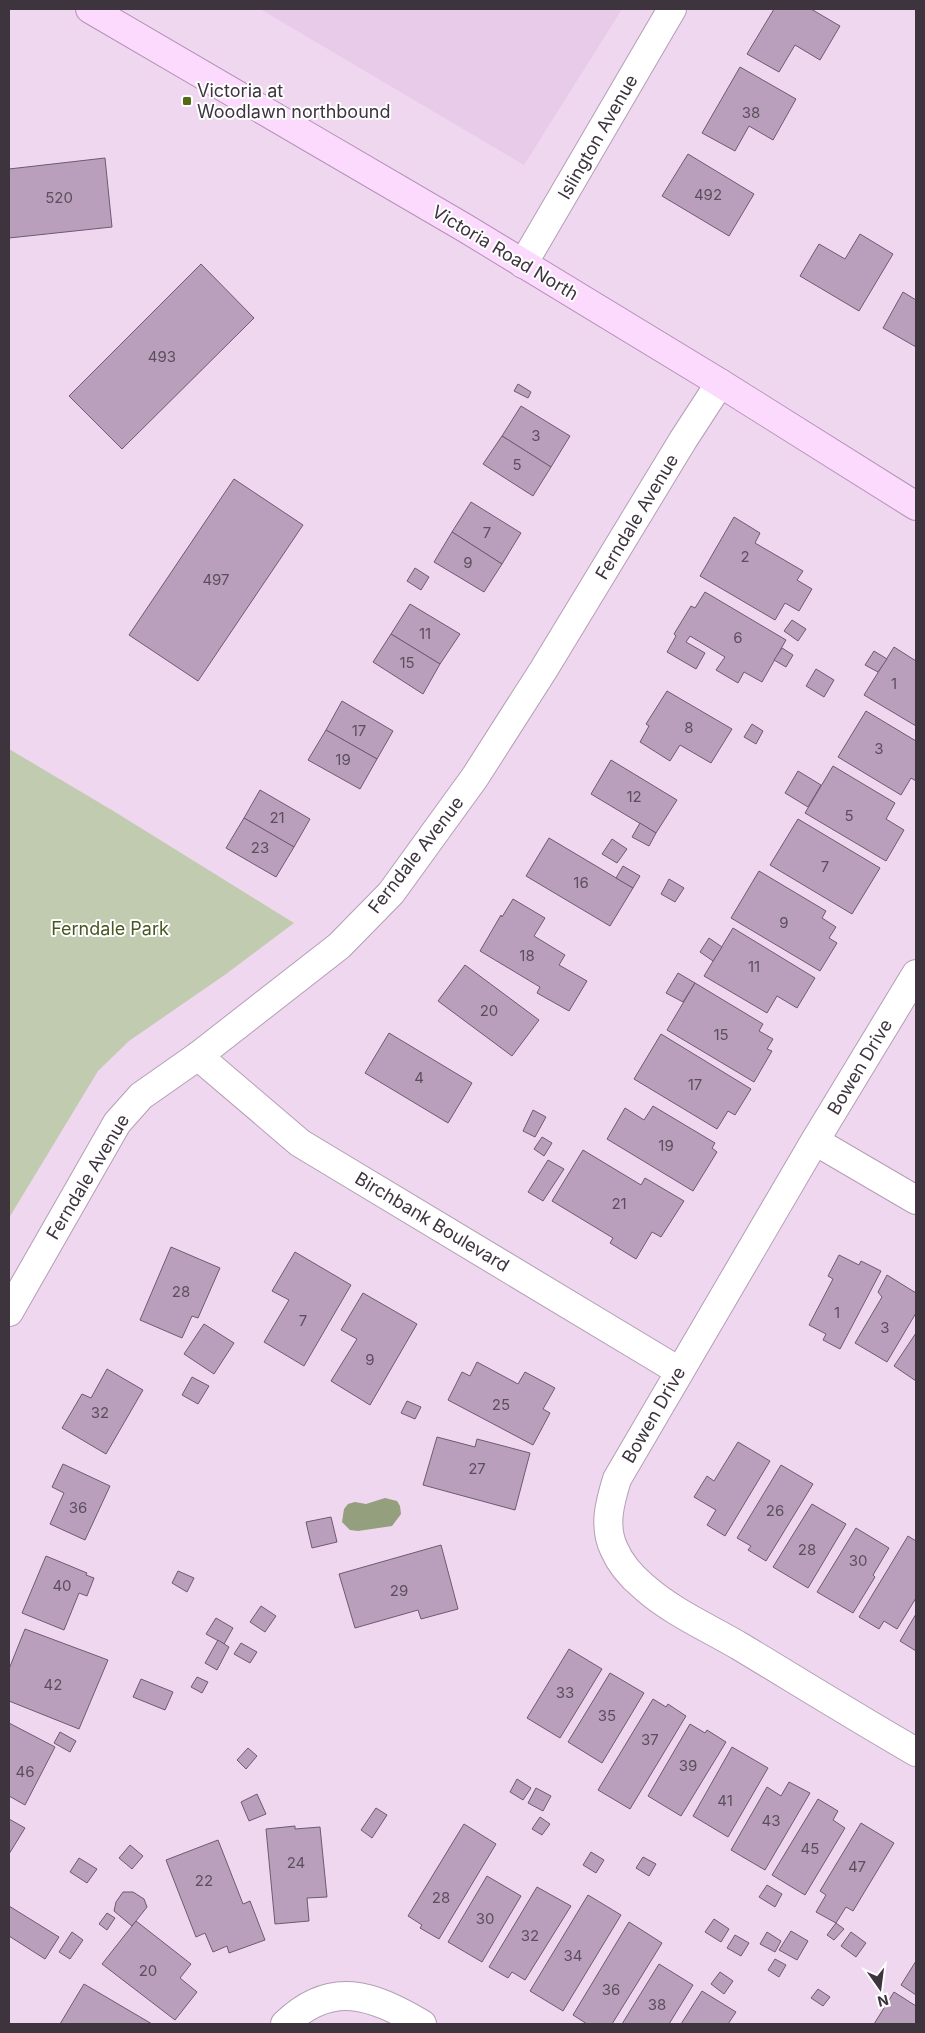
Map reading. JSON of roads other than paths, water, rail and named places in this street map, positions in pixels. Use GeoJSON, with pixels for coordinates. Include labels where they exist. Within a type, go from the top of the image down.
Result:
{"type":"FeatureCollection","features":[{"type":"Feature","properties":{"kind":"main road","name":"Victoria Road North"},"geometry":{"type":"LineString","coordinates":[[90,9],[410,195],[720,383],[916,506]]}},
{"type":"Feature","properties":{"kind":"street","name":"Islington Avenue"},"geometry":{"type":"LineString","coordinates":[[523,264],[672,9]]}},
{"type":"Feature","properties":{"kind":"street","name":"Ferndale Avenue"},"geometry":{"type":"LineString","coordinates":[[9,1312],[116,1123],[141,1096],[198,1056],[339,946],[391,893],[475,777],[544,670],[683,440],[720,383]]}},
{"type":"Feature","properties":{"kind":"street","name":"Bowen Drive"},"geometry":{"type":"LineString","coordinates":[[916,974],[815,1140],[617,1479],[610,1502],[607,1524],[613,1549],[626,1569],[665,1604],[916,1752]]}},
{"type":"Feature","properties":{"kind":"street","name":"Birchbank Boulevard"},"geometry":{"type":"LineString","coordinates":[[198,1056],[300,1143],[679,1370]]}},
{"type":"Feature","properties":{"kind":"street"},"geometry":{"type":"LineString","coordinates":[[815,1140],[916,1200]]}},
{"type":"Feature","properties":{"kind":"street"},"geometry":{"type":"LineString","coordinates":[[284,2024],[310,2004],[346,1995],[368,1997],[402,2012],[422,2024]]}},
{"type":"Feature","properties":{"kind":"place","name":"Victoria at Woodlawn northbound"},"geometry":{"type":"Point","coordinates":[187,101]}},
{"type":"Feature","properties":{"kind":"park label","name":"Ferndale Park"},"geometry":{"type":"Point","coordinates":[110,929]}}]}
